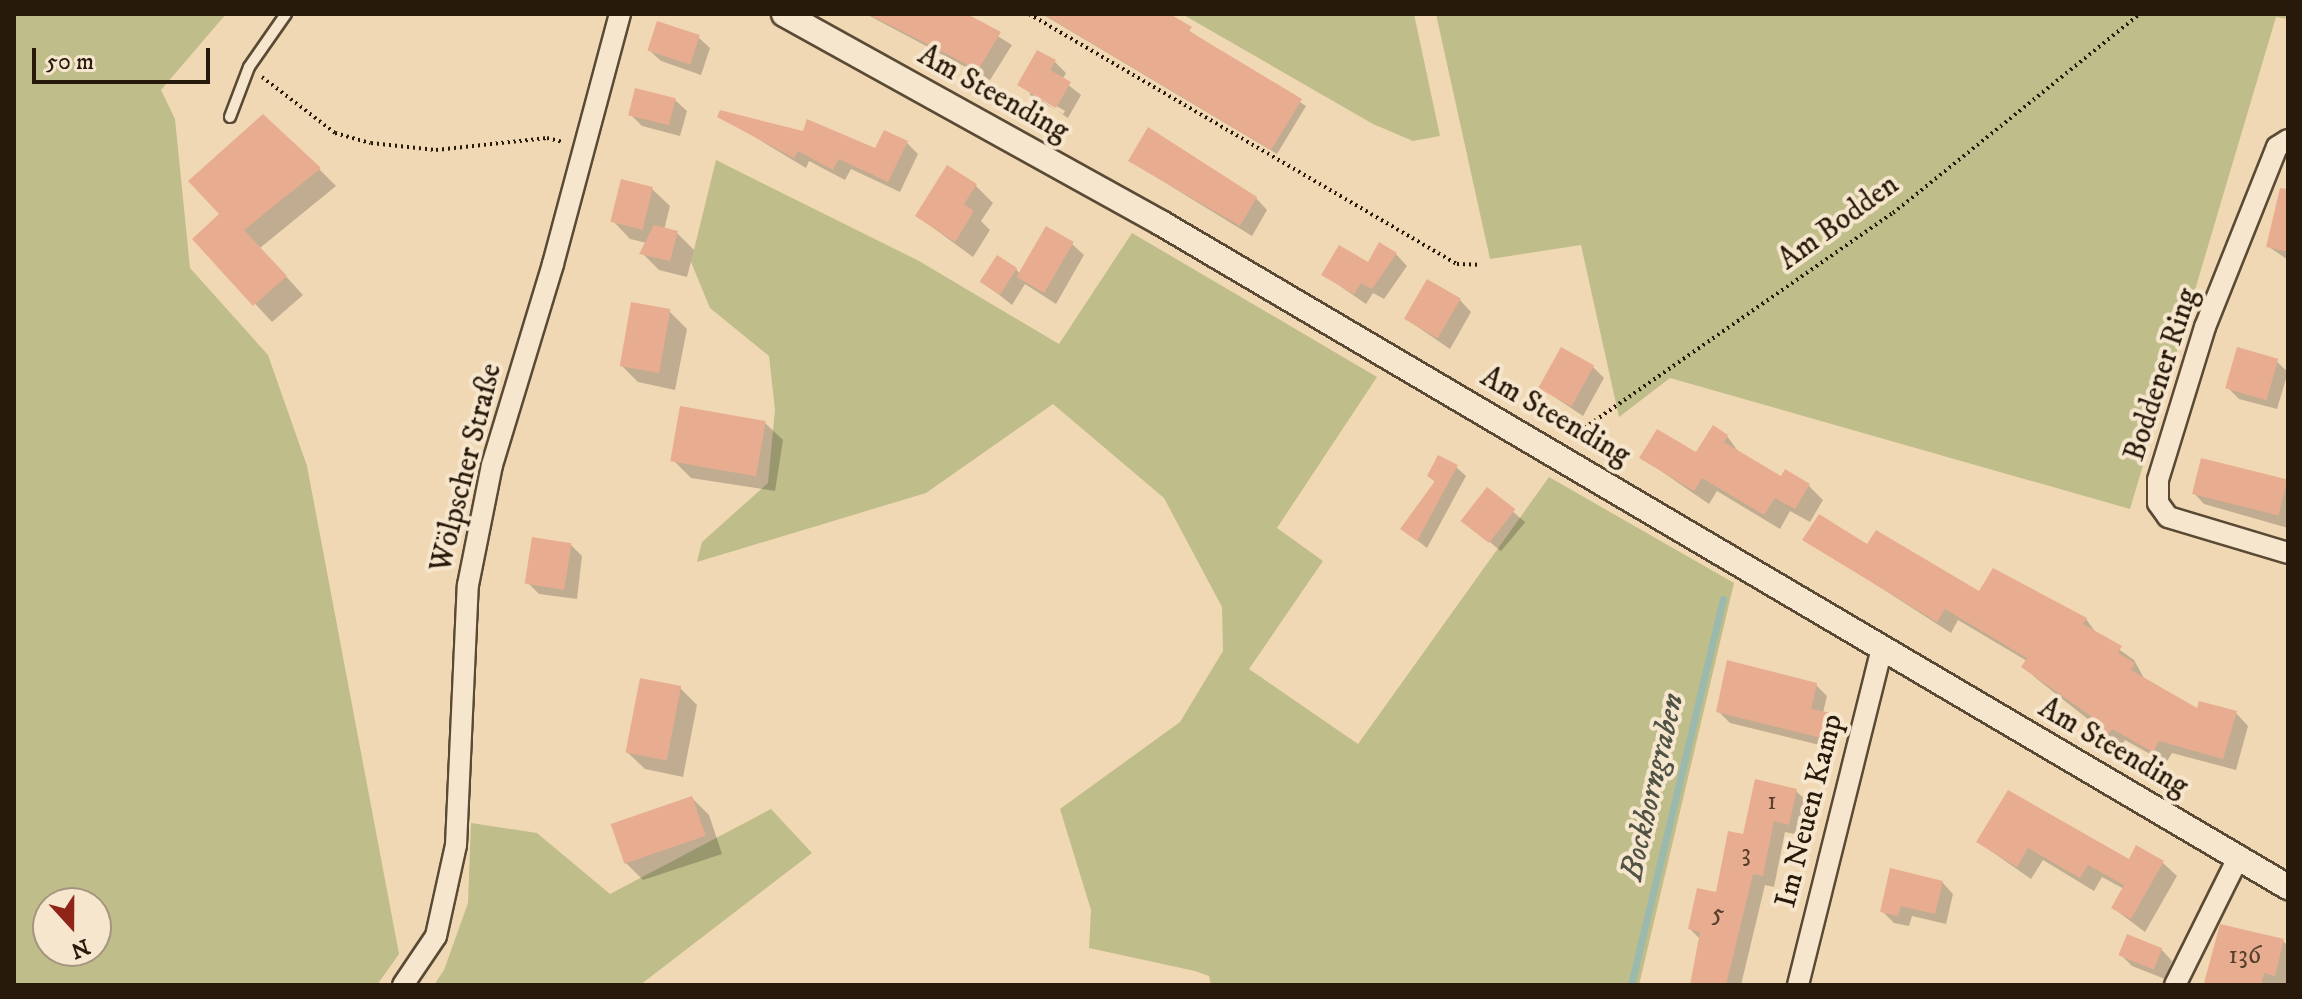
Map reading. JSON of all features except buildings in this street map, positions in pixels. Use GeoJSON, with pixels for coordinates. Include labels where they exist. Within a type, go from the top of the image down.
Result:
{"type":"FeatureCollection","features":[{"type":"Feature","properties":{"kind":"street","name":"Wölpscher Straße"},"geometry":{"type":"LineString","coordinates":[[403,985],[436,936],[456,845],[468,585],[492,465],[585,147],[620,14]]}},
{"type":"Feature","properties":{"kind":"street","name":"Am Steending"},"geometry":{"type":"LineString","coordinates":[[787,15],[1161,223],[1552,452],[1881,652],[2288,887]]}},
{"type":"Feature","properties":{"kind":"street","name":"Boddener Ring"},"geometry":{"type":"LineString","coordinates":[[2288,140],[2277,147],[2205,327],[2158,480],[2158,503],[2181,524],[2288,553]]}},
{"type":"Feature","properties":{"kind":"street","name":"Im Neuen Kamp"},"geometry":{"type":"LineString","coordinates":[[1798,985],[1881,652]]}},
{"type":"Feature","properties":{"kind":"street"},"geometry":{"type":"LineString","coordinates":[[2175,985],[2239,856]]}},
{"type":"Feature","properties":{"kind":"lane"},"geometry":{"type":"LineString","coordinates":[[230,117],[249,67],[286,14]]}},
{"type":"Feature","properties":{"kind":"path"},"geometry":{"type":"LineString","coordinates":[[1029,14],[1457,264],[1480,265]]}},
{"type":"Feature","properties":{"kind":"path","name":"Am Bodden"},"geometry":{"type":"LineString","coordinates":[[1552,452],[1893,213],[2140,14]]}},
{"type":"Feature","properties":{"kind":"path"},"geometry":{"type":"LineString","coordinates":[[249,67],[335,133],[371,143],[436,150],[547,138],[585,147]]}},
{"type":"Feature","properties":{"kind":"shaded area"},"geometry":{"type":"Polygon","coordinates":[[[14,14],[226,14],[161,90],[175,119],[190,268],[268,355],[307,466],[399,954],[377,985],[14,985],[14,14]]]}},
{"type":"Feature","properties":{"kind":"shaded area"},"geometry":{"type":"Polygon","coordinates":[[[1182,14],[1414,14],[1440,136],[1413,141],[1373,124],[1182,14]]]}},
{"type":"Feature","properties":{"kind":"shaded area"},"geometry":{"type":"Polygon","coordinates":[[[1436,14],[2288,14],[2288,19],[2276,17],[2130,509],[1670,378],[1619,417],[1581,245],[1490,259],[1436,14]]]}},
{"type":"Feature","properties":{"kind":"shaded area"},"geometry":{"type":"Polygon","coordinates":[[[716,160],[919,261],[1059,344],[1132,233],[1377,377],[1277,528],[1323,561],[1249,669],[1358,744],[1549,477],[1734,583],[1639,985],[1211,985],[1209,976],[1195,971],[1089,948],[1091,910],[1060,809],[1180,722],[1223,651],[1222,607],[1164,498],[1053,404],[926,493],[697,562],[702,542],[768,483],[775,410],[769,356],[710,308],[691,262],[716,160]]]}},
{"type":"Feature","properties":{"kind":"shaded area"},"geometry":{"type":"Polygon","coordinates":[[[771,809],[812,853],[640,985],[434,985],[444,970],[468,903],[471,823],[537,833],[610,894],[771,809]]]}},
{"type":"Feature","properties":{"kind":"waterway","name":"Bockhorngraben"},"geometry":{"type":"LineString","coordinates":[[1631,985],[1723,599]]}}]}
